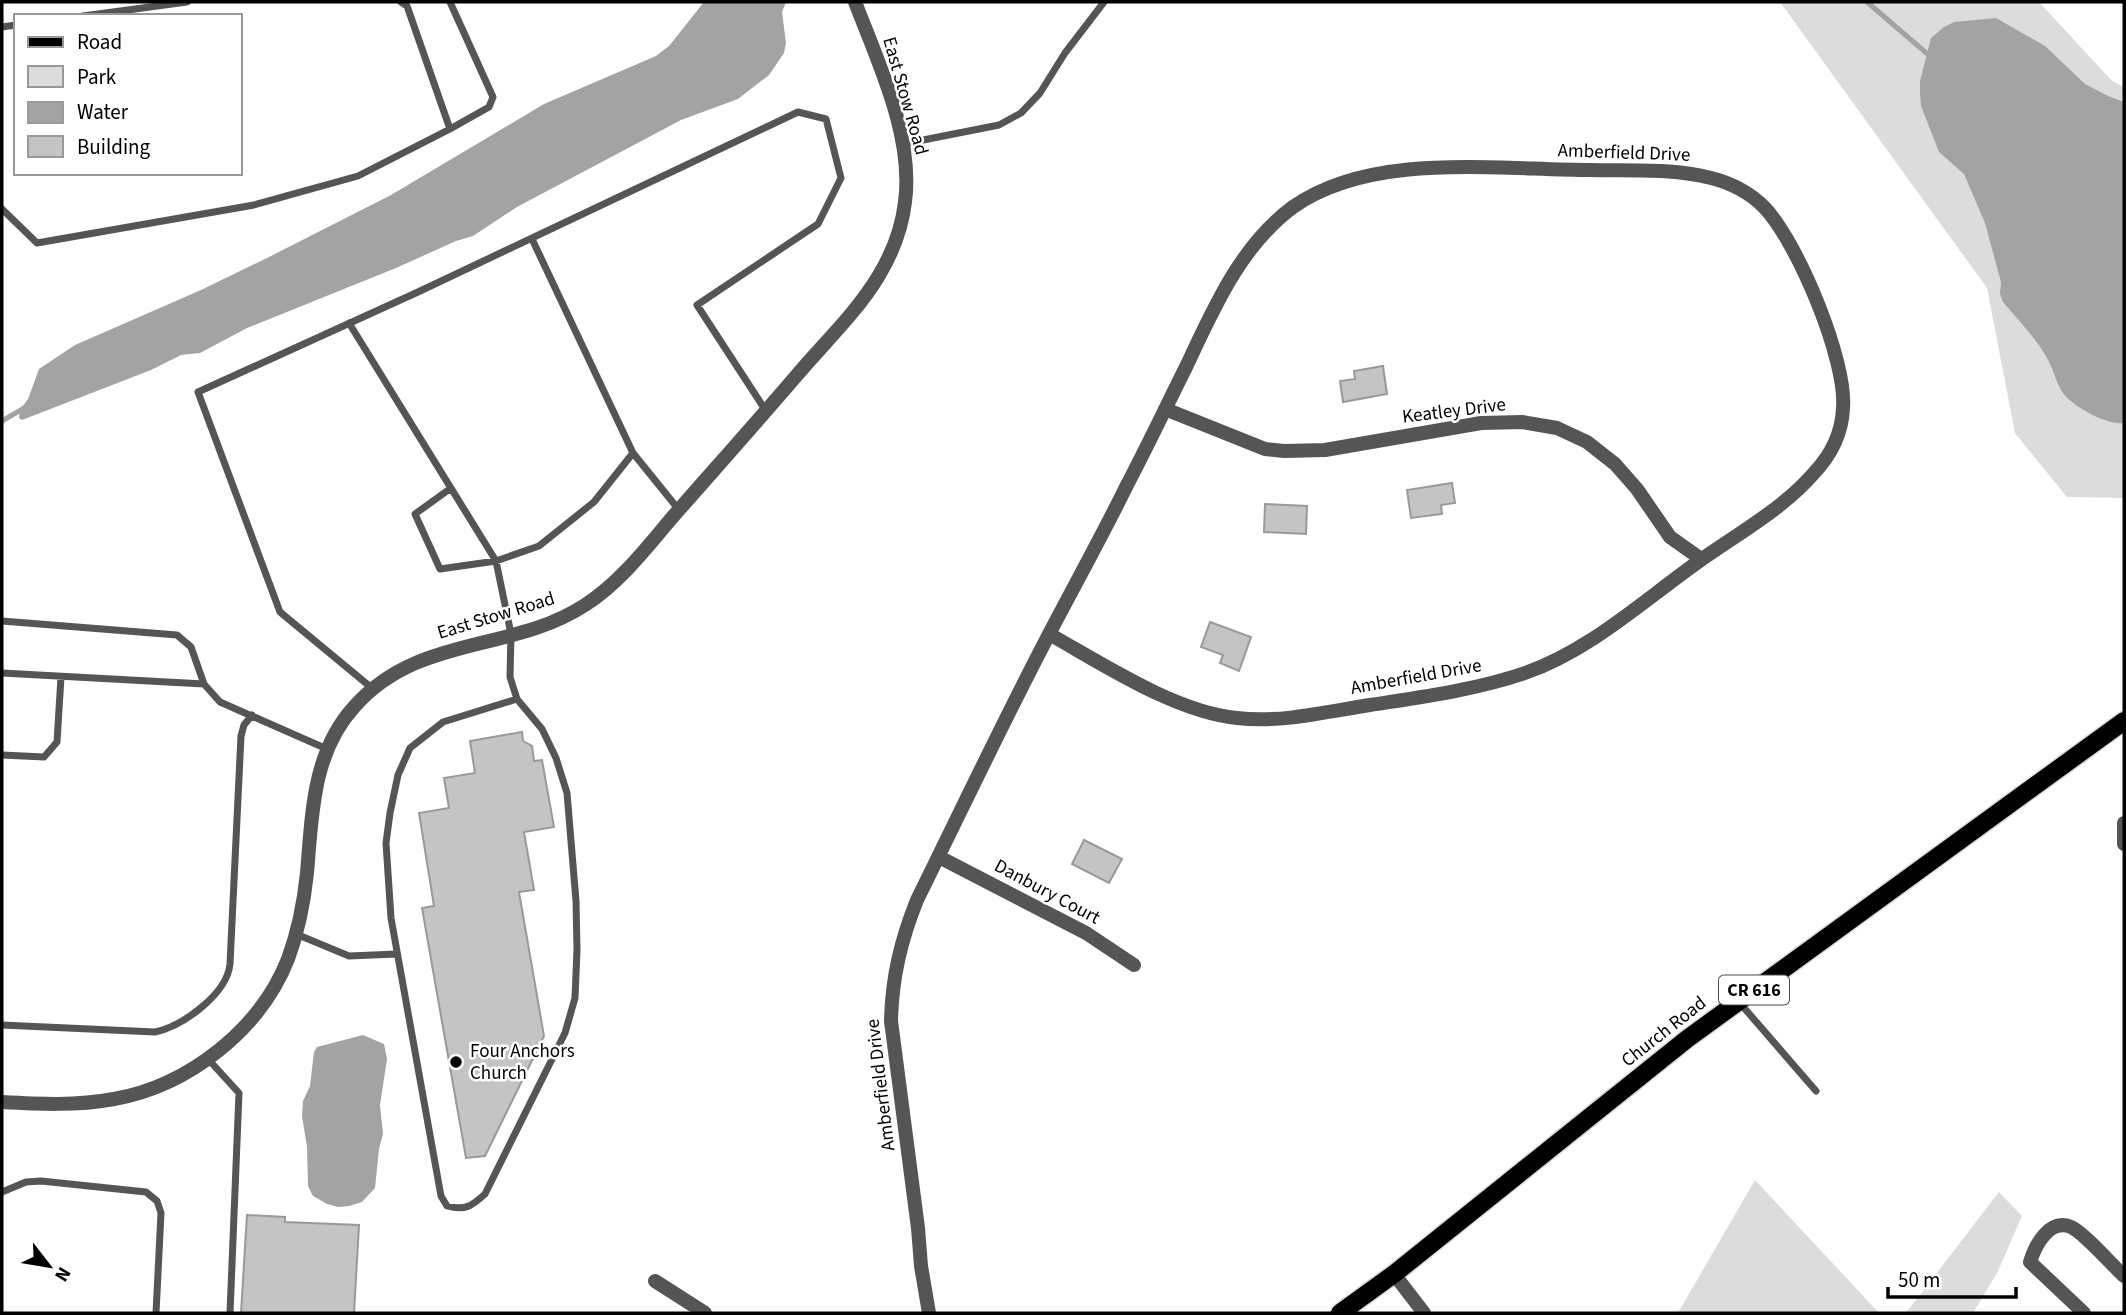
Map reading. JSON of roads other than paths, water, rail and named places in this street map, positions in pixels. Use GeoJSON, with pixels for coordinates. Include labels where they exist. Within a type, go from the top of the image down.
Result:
{"type":"FeatureCollection","features":[{"type":"Feature","properties":{"kind":"main road","name":"Church Road"},"geometry":{"type":"LineString","coordinates":[[1340,1313],[1687,1039],[2124,721]]}},
{"type":"Feature","properties":{"kind":"street","name":"East Stow Road"},"geometry":{"type":"LineString","coordinates":[[2,1102],[83,1103],[149,1090],[208,1059],[255,1016],[287,963],[296,934],[307,875],[316,785],[328,749],[352,708],[395,672],[420,660],[559,619],[585,605],[630,566],[865,296],[891,253],[905,205],[907,179],[903,144],[855,2]]}},
{"type":"Feature","properties":{"kind":"street","name":"Amberfield Drive"},"geometry":{"type":"LineString","coordinates":[[929,1313],[891,1021],[897,959],[917,900],[1049,634],[1229,282],[1259,238],[1297,204],[1344,181],[1370,174],[1423,168],[1654,171],[1717,179],[1740,189],[1761,204],[1776,222],[1789,245],[1831,339],[1843,388],[1843,413],[1837,438],[1825,460],[1809,480],[1769,512],[1605,629],[1550,663],[1526,673],[1451,692],[1282,719],[1238,718],[1198,709],[1124,676],[1049,634]]}},
{"type":"Feature","properties":{"kind":"street","name":"Keatley Drive"},"geometry":{"type":"LineString","coordinates":[[1165,409],[1265,449],[1284,451],[1325,450],[1481,424],[1522,422],[1557,428],[1587,442],[1608,458],[1627,476],[1670,537],[1702,559]]}},
{"type":"Feature","properties":{"kind":"street"},"geometry":{"type":"LineString","coordinates":[[2124,823],[2124,844]]}},
{"type":"Feature","properties":{"kind":"street","name":"Danbury Court"},"geometry":{"type":"LineString","coordinates":[[939,857],[1086,933],[1134,965]]}},
{"type":"Feature","properties":{"kind":"street"},"geometry":{"type":"LineString","coordinates":[[2084,1313],[2030,1262],[2035,1245],[2047,1232],[2060,1225],[2072,1227],[2124,1276]]}},
{"type":"Feature","properties":{"kind":"street"},"geometry":{"type":"LineString","coordinates":[[1394,1273],[1424,1313]]}},
{"type":"Feature","properties":{"kind":"street"},"geometry":{"type":"LineString","coordinates":[[655,1281],[705,1313]]}},
{"type":"Feature","properties":{"kind":"lane"},"geometry":{"type":"LineString","coordinates":[[98,14],[187,2]]}},
{"type":"Feature","properties":{"kind":"lane"},"geometry":{"type":"LineString","coordinates":[[401,2],[407,6],[450,129]]}},
{"type":"Feature","properties":{"kind":"lane"},"geometry":{"type":"LineString","coordinates":[[2,209],[37,243],[254,205],[358,176],[489,107],[493,97],[450,2]]}},
{"type":"Feature","properties":{"kind":"lane"},"geometry":{"type":"LineString","coordinates":[[903,144],[999,125],[1021,113],[1041,93],[1065,53],[1104,2]]}},
{"type":"Feature","properties":{"kind":"lane"},"geometry":{"type":"LineString","coordinates":[[373,689],[280,612],[198,392],[532,239],[799,112],[826,119],[841,178],[818,224],[697,304],[767,411]]}},
{"type":"Feature","properties":{"kind":"lane"},"geometry":{"type":"LineString","coordinates":[[532,239],[633,453],[679,510]]}},
{"type":"Feature","properties":{"kind":"lane"},"geometry":{"type":"LineString","coordinates":[[349,323],[496,561],[511,634],[510,677],[517,699],[542,729],[556,758],[567,793],[576,901],[575,998],[565,1033],[485,1194],[474,1204],[459,1209],[447,1206],[441,1196],[391,918],[386,843],[398,775],[410,748],[443,722],[517,699]]}},
{"type":"Feature","properties":{"kind":"lane"},"geometry":{"type":"LineString","coordinates":[[451,488],[415,514],[440,569],[496,561],[539,546],[594,502],[633,453]]}},
{"type":"Feature","properties":{"kind":"lane"},"geometry":{"type":"LineString","coordinates":[[2,621],[177,635],[191,647],[204,684],[220,702],[328,749]]}},
{"type":"Feature","properties":{"kind":"lane"},"geometry":{"type":"LineString","coordinates":[[2,673],[204,684]]}},
{"type":"Feature","properties":{"kind":"lane"},"geometry":{"type":"LineString","coordinates":[[2,755],[44,757],[57,742],[61,677]]}},
{"type":"Feature","properties":{"kind":"lane"},"geometry":{"type":"LineString","coordinates":[[2,1025],[155,1032],[181,1023],[222,988],[229,975],[230,964],[242,736],[244,725],[252,715]]}},
{"type":"Feature","properties":{"kind":"lane"},"geometry":{"type":"LineString","coordinates":[[296,934],[349,956],[397,954]]}},
{"type":"Feature","properties":{"kind":"lane"},"geometry":{"type":"LineString","coordinates":[[1738,1001],[1816,1091]]}},
{"type":"Feature","properties":{"kind":"lane"},"geometry":{"type":"LineString","coordinates":[[208,1059],[239,1093],[230,1313]]}},
{"type":"Feature","properties":{"kind":"lane"},"geometry":{"type":"LineString","coordinates":[[2,1192],[26,1182],[41,1181],[146,1192],[157,1201],[161,1213],[156,1313]]}},
{"type":"Feature","properties":{"kind":"water"},"geometry":{"type":"Polygon","coordinates":[[[704,2],[786,2],[782,12],[786,43],[784,53],[769,75],[738,99],[681,120],[517,207],[473,236],[247,328],[200,353],[181,355],[151,370],[22,420],[19,418],[39,369],[75,345],[267,258],[391,195],[544,104],[656,56],[669,46],[704,2]]]}},
{"type":"Feature","properties":{"kind":"water"},"geometry":{"type":"Polygon","coordinates":[[[1996,18],[2045,46],[2085,84],[2124,102],[2124,423],[2100,418],[2068,398],[2043,351],[2003,302],[2000,294],[2001,282],[1985,223],[1964,174],[1939,152],[1921,106],[1920,81],[1931,38],[1954,22],[1996,18]]]}},
{"type":"Feature","properties":{"kind":"water"},"geometry":{"type":"Polygon","coordinates":[[[363,1035],[384,1044],[387,1059],[380,1105],[383,1134],[375,1188],[362,1202],[338,1207],[313,1196],[308,1186],[303,1101],[310,1086],[317,1047],[363,1035]]]}},
{"type":"Feature","properties":{"kind":"waterway"},"geometry":{"type":"LineString","coordinates":[[1867,2],[1931,57]]}},
{"type":"Feature","properties":{"kind":"waterway"},"geometry":{"type":"LineString","coordinates":[[2,421],[26,407]]}},
{"type":"Feature","properties":{"kind":"place","name":"Four Anchors Church"},"geometry":{"type":"Point","coordinates":[456,1062]}}]}
